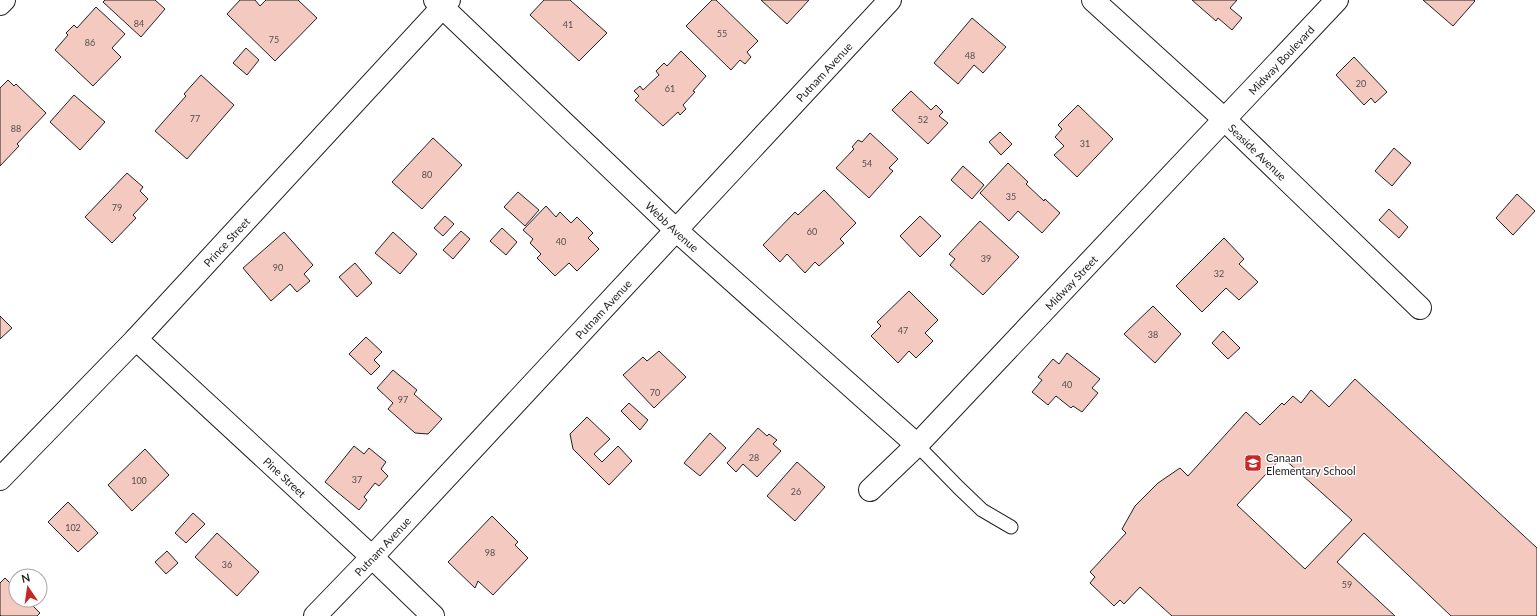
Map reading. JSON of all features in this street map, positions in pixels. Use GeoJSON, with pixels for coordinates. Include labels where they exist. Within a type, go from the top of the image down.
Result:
{"type":"FeatureCollection","features":[{"type":"Feature","properties":{"kind":"street"},"geometry":{"type":"LineString","coordinates":[[0,4],[4,0]]}},
{"type":"Feature","properties":{"kind":"street","name":"Putnam Avenue"},"geometry":{"type":"LineString","coordinates":[[315,616],[372,557],[890,0]]}},
{"type":"Feature","properties":{"kind":"street","name":"Seaside Avenue"},"geometry":{"type":"LineString","coordinates":[[1093,0],[1224,119],[1420,308]]}},
{"type":"Feature","properties":{"kind":"street","name":"Midway Boulevard"},"geometry":{"type":"LineString","coordinates":[[1224,119],[1338,0]]}},
{"type":"Feature","properties":{"kind":"street","name":"Webb Avenue"},"geometry":{"type":"LineString","coordinates":[[442,2],[676,230],[917,445]]}},
{"type":"Feature","properties":{"kind":"street","name":"Prince Street"},"geometry":{"type":"LineString","coordinates":[[0,479],[136,339],[442,2]]}},
{"type":"Feature","properties":{"kind":"street","name":"Midway Street"},"geometry":{"type":"LineString","coordinates":[[870,490],[917,445],[1224,119]]}},
{"type":"Feature","properties":{"kind":"street","name":"Pine Street"},"geometry":{"type":"LineString","coordinates":[[136,339],[372,557],[433,616]]}},
{"type":"Feature","properties":{"kind":"lane"},"geometry":{"type":"LineString","coordinates":[[917,445],[982,510],[1011,527]]}},
{"type":"Feature","properties":{"kind":"building"},"geometry":{"type":"Polygon","coordinates":[[[105,0],[155,0],[165,9],[141,37],[103,2],[105,0]]]}},
{"type":"Feature","properties":{"kind":"building"},"geometry":{"type":"Polygon","coordinates":[[[240,0],[255,0],[260,6],[266,0],[298,0],[317,18],[275,61],[227,14],[240,0]]]}},
{"type":"Feature","properties":{"kind":"building"},"geometry":{"type":"Polygon","coordinates":[[[544,0],[570,0],[607,33],[579,61],[530,15],[544,0]]]}},
{"type":"Feature","properties":{"kind":"building"},"geometry":{"type":"Polygon","coordinates":[[[712,0],[716,0],[758,41],[747,52],[751,57],[745,64],[740,60],[731,70],[686,26],[712,0]]]}},
{"type":"Feature","properties":{"kind":"building"},"geometry":{"type":"Polygon","coordinates":[[[761,0],[809,0],[787,24],[761,0]]]}},
{"type":"Feature","properties":{"kind":"building"},"geometry":{"type":"Polygon","coordinates":[[[1192,0],[1237,0],[1230,8],[1242,18],[1232,30],[1218,18],[1216,21],[1192,0]]]}},
{"type":"Feature","properties":{"kind":"building"},"geometry":{"type":"Polygon","coordinates":[[[1423,0],[1474,0],[1475,1],[1453,26],[1423,0]]]}},
{"type":"Feature","properties":{"kind":"building"},"geometry":{"type":"Polygon","coordinates":[[[96,7],[125,34],[112,48],[121,57],[93,86],[55,50],[68,35],[66,33],[74,25],[77,28],[96,7]]]}},
{"type":"Feature","properties":{"kind":"building"},"geometry":{"type":"Polygon","coordinates":[[[972,18],[1006,47],[983,73],[974,65],[958,84],[934,63],[972,18]]]}},
{"type":"Feature","properties":{"kind":"building"},"geometry":{"type":"Polygon","coordinates":[[[246,48],[259,60],[247,75],[233,63],[246,48]]]}},
{"type":"Feature","properties":{"kind":"building"},"geometry":{"type":"Polygon","coordinates":[[[681,51],[706,76],[693,91],[695,92],[683,105],[686,109],[680,115],[678,112],[663,126],[635,100],[639,96],[634,91],[640,86],[643,90],[659,75],[656,71],[664,63],[667,66],[681,51]]]}},
{"type":"Feature","properties":{"kind":"building"},"geometry":{"type":"Polygon","coordinates":[[[1354,57],[1387,92],[1375,103],[1371,98],[1364,105],[1336,75],[1354,57]]]}},
{"type":"Feature","properties":{"kind":"building"},"geometry":{"type":"Polygon","coordinates":[[[201,75],[234,105],[187,159],[155,131],[186,96],[184,94],[201,75]]]}},
{"type":"Feature","properties":{"kind":"building"},"geometry":{"type":"Polygon","coordinates":[[[8,80],[14,86],[16,84],[46,113],[17,144],[19,146],[0,166],[0,88],[8,80]]]}},
{"type":"Feature","properties":{"kind":"building"},"geometry":{"type":"Polygon","coordinates":[[[911,91],[931,110],[936,105],[943,112],[939,116],[948,123],[928,144],[892,110],[911,91]]]}},
{"type":"Feature","properties":{"kind":"building"},"geometry":{"type":"Polygon","coordinates":[[[74,95],[105,122],[80,150],[50,122],[74,95]]]}},
{"type":"Feature","properties":{"kind":"building"},"geometry":{"type":"Polygon","coordinates":[[[1078,105],[1113,139],[1077,177],[1054,155],[1064,146],[1055,137],[1062,129],[1058,125],[1078,105]]]}},
{"type":"Feature","properties":{"kind":"building"},"geometry":{"type":"Polygon","coordinates":[[[1000,132],[1012,144],[1001,155],[989,142],[1000,132]]]}},
{"type":"Feature","properties":{"kind":"building"},"geometry":{"type":"Polygon","coordinates":[[[870,133],[898,159],[889,168],[893,171],[869,198],[836,168],[854,149],[852,147],[858,140],[862,142],[870,133]]]}},
{"type":"Feature","properties":{"kind":"building"},"geometry":{"type":"Polygon","coordinates":[[[433,138],[462,165],[422,209],[392,182],[433,138]]]}},
{"type":"Feature","properties":{"kind":"building"},"geometry":{"type":"Polygon","coordinates":[[[1394,148],[1411,163],[1392,186],[1375,171],[1394,148]]]}},
{"type":"Feature","properties":{"kind":"building"},"geometry":{"type":"Polygon","coordinates":[[[1008,163],[1028,182],[1026,184],[1044,201],[1045,199],[1060,213],[1042,233],[1018,211],[1009,221],[980,193],[1008,163]]]}},
{"type":"Feature","properties":{"kind":"building"},"geometry":{"type":"Polygon","coordinates":[[[963,166],[984,185],[972,199],[951,180],[963,166]]]}},
{"type":"Feature","properties":{"kind":"building"},"geometry":{"type":"Polygon","coordinates":[[[127,173],[143,187],[140,191],[148,199],[133,215],[136,218],[112,243],[85,217],[127,173]]]}},
{"type":"Feature","properties":{"kind":"building"},"geometry":{"type":"Polygon","coordinates":[[[824,190],[856,223],[840,239],[844,243],[819,266],[815,262],[805,273],[787,254],[780,262],[763,245],[795,212],[798,215],[824,190]]]}},
{"type":"Feature","properties":{"kind":"building"},"geometry":{"type":"Polygon","coordinates":[[[518,192],[539,210],[525,226],[504,207],[518,192]]]}},
{"type":"Feature","properties":{"kind":"building"},"geometry":{"type":"Polygon","coordinates":[[[1517,194],[1535,211],[1513,235],[1496,218],[1517,194]]]}},
{"type":"Feature","properties":{"kind":"building"},"geometry":{"type":"Polygon","coordinates":[[[546,206],[556,217],[560,212],[571,223],[577,217],[593,233],[588,238],[599,249],[577,271],[569,263],[555,276],[537,258],[541,254],[530,243],[533,239],[523,230],[546,206]]]}},
{"type":"Feature","properties":{"kind":"building"},"geometry":{"type":"Polygon","coordinates":[[[1389,209],[1408,227],[1399,238],[1379,220],[1389,209]]]}},
{"type":"Feature","properties":{"kind":"building"},"geometry":{"type":"Polygon","coordinates":[[[445,216],[454,224],[443,236],[434,228],[445,216]]]}},
{"type":"Feature","properties":{"kind":"building"},"geometry":{"type":"Polygon","coordinates":[[[920,216],[941,236],[920,257],[900,236],[920,216]]]}},
{"type":"Feature","properties":{"kind":"building"},"geometry":{"type":"Polygon","coordinates":[[[980,221],[1019,257],[983,295],[950,265],[955,259],[949,254],[980,221]]]}},
{"type":"Feature","properties":{"kind":"building"},"geometry":{"type":"Polygon","coordinates":[[[502,228],[517,242],[506,255],[490,241],[502,228]]]}},
{"type":"Feature","properties":{"kind":"building"},"geometry":{"type":"Polygon","coordinates":[[[461,231],[470,239],[453,259],[443,250],[461,231]]]}},
{"type":"Feature","properties":{"kind":"building"},"geometry":{"type":"Polygon","coordinates":[[[284,232],[313,265],[304,274],[310,281],[297,292],[290,284],[271,301],[243,268],[284,232]]]}},
{"type":"Feature","properties":{"kind":"building"},"geometry":{"type":"Polygon","coordinates":[[[393,232],[417,254],[400,274],[375,253],[393,232]]]}},
{"type":"Feature","properties":{"kind":"building"},"geometry":{"type":"Polygon","coordinates":[[[1224,238],[1244,259],[1239,264],[1258,282],[1239,300],[1226,288],[1202,312],[1176,286],[1224,238]]]}},
{"type":"Feature","properties":{"kind":"building"},"geometry":{"type":"Polygon","coordinates":[[[355,263],[372,283],[357,297],[339,277],[355,263]]]}},
{"type":"Feature","properties":{"kind":"building"},"geometry":{"type":"Polygon","coordinates":[[[909,291],[938,320],[925,333],[933,341],[916,358],[909,351],[898,363],[871,336],[881,326],[877,322],[909,291]]]}},
{"type":"Feature","properties":{"kind":"building"},"geometry":{"type":"Polygon","coordinates":[[[1153,306],[1181,334],[1155,363],[1124,334],[1153,306]]]}},
{"type":"Feature","properties":{"kind":"building"},"geometry":{"type":"Polygon","coordinates":[[[0,316],[12,328],[0,339],[0,316]]]}},
{"type":"Feature","properties":{"kind":"building"},"geometry":{"type":"Polygon","coordinates":[[[1223,331],[1240,348],[1228,359],[1212,343],[1223,331]]]}},
{"type":"Feature","properties":{"kind":"building"},"geometry":{"type":"Polygon","coordinates":[[[366,337],[382,352],[374,360],[380,366],[371,375],[349,354],[366,337]]]}},
{"type":"Feature","properties":{"kind":"building"},"geometry":{"type":"Polygon","coordinates":[[[659,351],[686,377],[654,408],[623,375],[643,357],[647,361],[659,351]]]}},
{"type":"Feature","properties":{"kind":"building"},"geometry":{"type":"Polygon","coordinates":[[[1067,353],[1100,379],[1092,388],[1098,393],[1082,412],[1073,406],[1071,408],[1056,396],[1048,405],[1032,392],[1042,380],[1038,377],[1053,359],[1059,364],[1067,353]]]}},
{"type":"Feature","properties":{"kind":"building"},"geometry":{"type":"Polygon","coordinates":[[[393,370],[417,390],[414,394],[442,419],[428,434],[415,433],[388,409],[393,403],[377,388],[393,370]]]}},
{"type":"Feature","properties":{"kind":"building"},"geometry":{"type":"Polygon","coordinates":[[[1355,379],[1537,548],[1537,616],[1451,616],[1364,533],[1337,562],[1395,616],[1172,616],[1140,587],[1124,604],[1120,600],[1114,606],[1090,583],[1095,577],[1090,572],[1126,533],[1122,529],[1135,506],[1158,483],[1180,468],[1188,476],[1246,412],[1260,425],[1282,403],[1284,405],[1293,396],[1301,403],[1311,390],[1329,407],[1355,379]],[[1282,457],[1237,505],[1305,569],[1352,520],[1282,457]]]}},
{"type":"Feature","properties":{"kind":"building"},"geometry":{"type":"Polygon","coordinates":[[[629,403],[648,420],[640,430],[621,411],[629,403]]]}},
{"type":"Feature","properties":{"kind":"building"},"geometry":{"type":"Polygon","coordinates":[[[587,417],[610,439],[594,454],[602,462],[618,446],[632,461],[609,485],[573,449],[570,434],[587,417]]]}},
{"type":"Feature","properties":{"kind":"building"},"geometry":{"type":"Polygon","coordinates":[[[758,428],[767,436],[769,434],[777,440],[773,444],[781,451],[757,477],[743,464],[736,472],[727,463],[758,428]]]}},
{"type":"Feature","properties":{"kind":"building"},"geometry":{"type":"Polygon","coordinates":[[[710,433],[726,448],[700,476],[684,463],[710,433]]]}},
{"type":"Feature","properties":{"kind":"building"},"geometry":{"type":"Polygon","coordinates":[[[354,446],[364,454],[369,448],[386,462],[381,469],[388,476],[379,486],[375,483],[364,497],[367,500],[359,510],[325,482],[354,446]]]}},
{"type":"Feature","properties":{"kind":"building"},"geometry":{"type":"Polygon","coordinates":[[[145,449],[169,475],[132,511],[108,485],[145,449]]]}},
{"type":"Feature","properties":{"kind":"building"},"geometry":{"type":"Polygon","coordinates":[[[797,462],[825,487],[795,521],[767,496],[797,462]]]}},
{"type":"Feature","properties":{"kind":"building"},"geometry":{"type":"Polygon","coordinates":[[[68,502],[98,533],[78,552],[48,522],[68,502]]]}},
{"type":"Feature","properties":{"kind":"building"},"geometry":{"type":"Polygon","coordinates":[[[193,513],[205,524],[186,543],[175,533],[193,513]]]}},
{"type":"Feature","properties":{"kind":"building"},"geometry":{"type":"Polygon","coordinates":[[[492,516],[518,542],[515,545],[528,558],[493,595],[478,581],[475,588],[448,562],[492,516]]]}},
{"type":"Feature","properties":{"kind":"building"},"geometry":{"type":"Polygon","coordinates":[[[217,533],[259,572],[237,596],[195,557],[217,533]]]}},
{"type":"Feature","properties":{"kind":"building"},"geometry":{"type":"Polygon","coordinates":[[[167,551],[178,563],[166,574],[155,562],[167,551]]]}},
{"type":"Feature","properties":{"kind":"building"},"geometry":{"type":"Polygon","coordinates":[[[5,578],[8,581],[8,608],[35,608],[40,613],[37,616],[1,616],[0,583],[5,578]]]}},
{"type":"Feature","properties":{"kind":"place","name":"Canaan Elementary School"},"geometry":{"type":"Point","coordinates":[1253,463]}}]}
